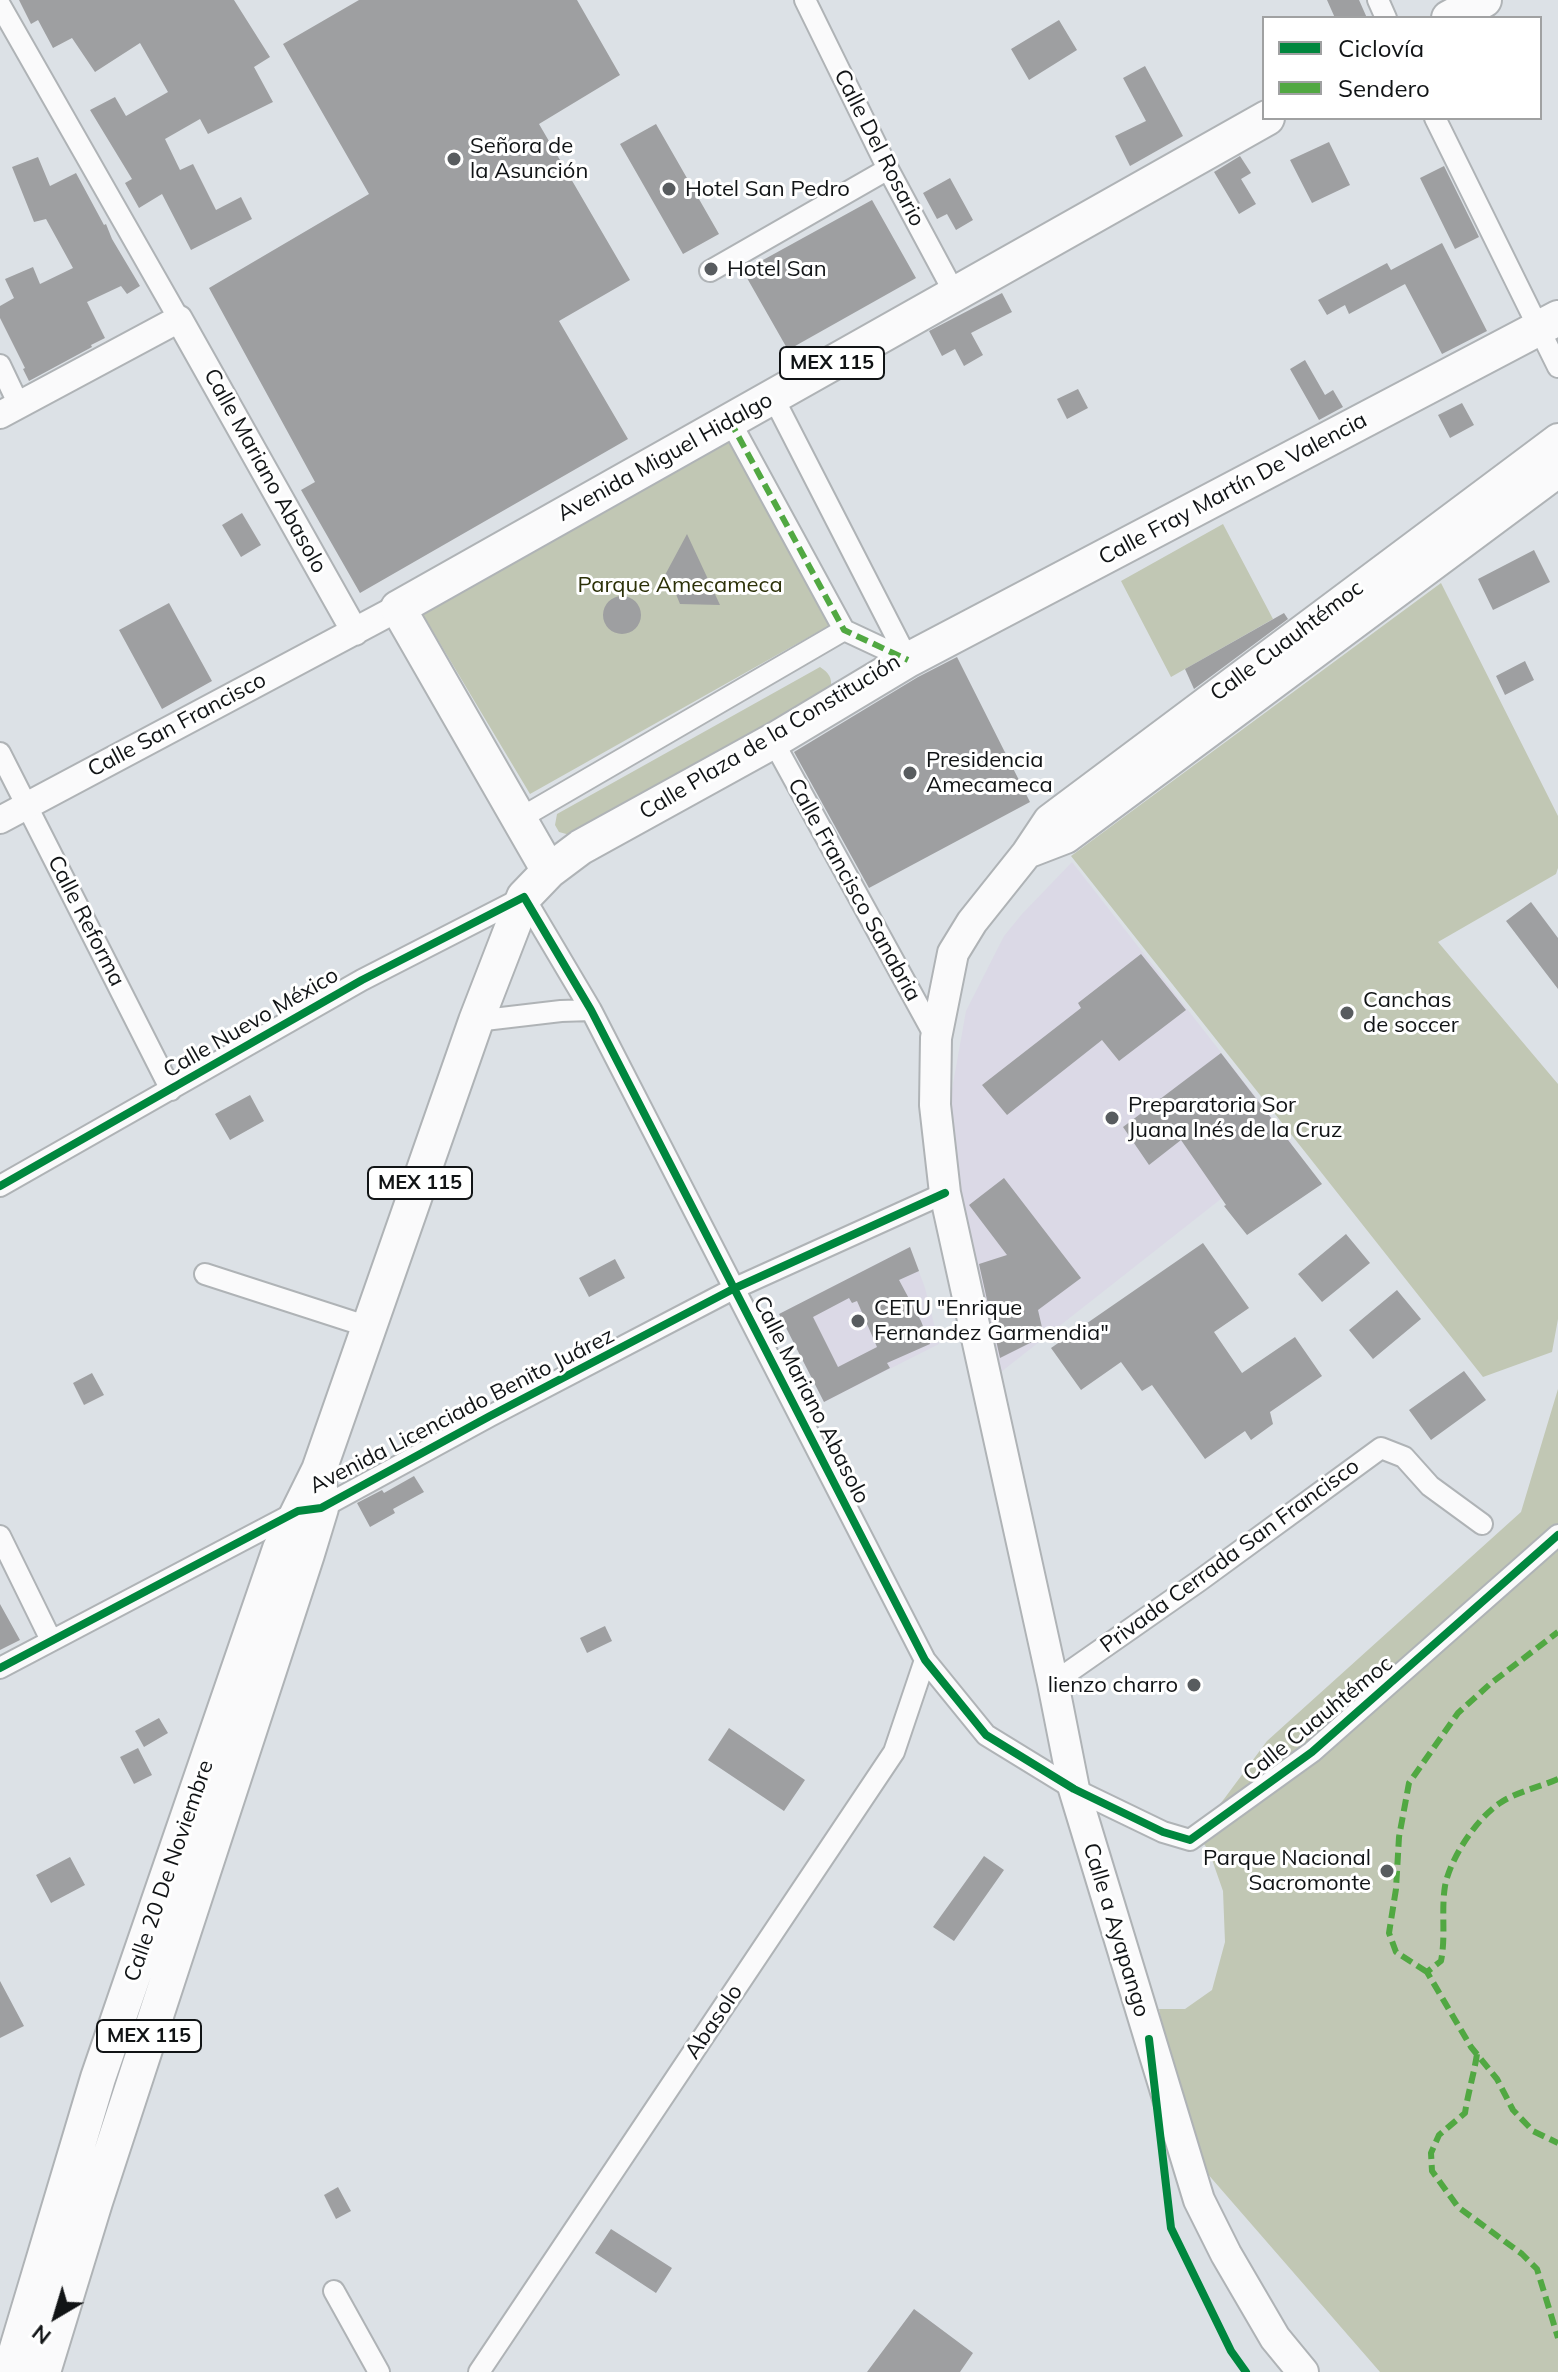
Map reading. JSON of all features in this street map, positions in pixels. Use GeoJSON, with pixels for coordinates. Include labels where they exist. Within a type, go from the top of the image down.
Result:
{"type":"FeatureCollection","features":[{"type":"Feature","properties":{"kind":"main road"},"geometry":{"type":"LineString","coordinates":[[1453,16],[1484,0]]}},
{"type":"Feature","properties":{"kind":"main road","name":"Avenida Miguel Hidalgo"},"geometry":{"type":"LineString","coordinates":[[398,608],[1263,120]]}},
{"type":"Feature","properties":{"kind":"main road","name":"Calle Fray Martín De Valencia"},"geometry":{"type":"LineString","coordinates":[[908,660],[1548,323]]}},
{"type":"Feature","properties":{"kind":"main road","name":"Calle Cuauhtémoc"},"geometry":{"type":"LineString","coordinates":[[1074,1789],[945,1193],[935,1105],[936,1038],[953,953],[972,922],[1049,820],[1228,701],[1411,565],[1558,439]]}},
{"type":"Feature","properties":{"kind":"main road","name":"Calle Cuauhtémoc"},"geometry":{"type":"LineString","coordinates":[[1411,565],[1558,472]]}},
{"type":"Feature","properties":{"kind":"main road"},"geometry":{"type":"LineString","coordinates":[[398,608],[549,871]]}},
{"type":"Feature","properties":{"kind":"main road","name":"Calle Plaza de la Constitución"},"geometry":{"type":"LineString","coordinates":[[549,871],[581,847],[773,741],[908,660]]}},
{"type":"Feature","properties":{"kind":"main road","name":"Calle 20 De Noviembre"},"geometry":{"type":"LineString","coordinates":[[43,2372],[310,1510],[319,1470],[476,1021],[524,897],[549,871]]}},
{"type":"Feature","properties":{"kind":"main road","name":"Calle 20 De Noviembre"},"geometry":{"type":"LineString","coordinates":[[10,2372],[98,2078],[280,1549],[310,1510]]}},
{"type":"Feature","properties":{"kind":"main road","name":"Calle a Ayapango"},"geometry":{"type":"LineString","coordinates":[[1074,1789],[1199,2200],[1275,2338],[1303,2372]]}},
{"type":"Feature","properties":{"kind":"main road"},"geometry":{"type":"LineString","coordinates":[[98,2078],[134,2084]]}},
{"type":"Feature","properties":{"kind":"street","name":"Calle Del Rosario"},"geometry":{"type":"LineString","coordinates":[[805,0],[888,169],[955,294]]}},
{"type":"Feature","properties":{"kind":"street","name":"Calle Mariano Abasolo"},"geometry":{"type":"LineString","coordinates":[[0,5],[355,632]]}},
{"type":"Feature","properties":{"kind":"street"},"geometry":{"type":"LineString","coordinates":[[1436,120],[1548,323],[1558,367]]}},
{"type":"Feature","properties":{"kind":"street"},"geometry":{"type":"LineString","coordinates":[[710,271],[888,169]]}},
{"type":"Feature","properties":{"kind":"street"},"geometry":{"type":"LineString","coordinates":[[0,365],[10,410],[179,319]]}},
{"type":"Feature","properties":{"kind":"street","name":"Calle Plaza de la Constitución"},"geometry":{"type":"LineString","coordinates":[[773,397],[908,660]]}},
{"type":"Feature","properties":{"kind":"street"},"geometry":{"type":"LineString","coordinates":[[730,421],[844,630],[908,660]]}},
{"type":"Feature","properties":{"kind":"street"},"geometry":{"type":"LineString","coordinates":[[355,632],[398,608]]}},
{"type":"Feature","properties":{"kind":"street"},"geometry":{"type":"LineString","coordinates":[[519,819],[844,630]]}},
{"type":"Feature","properties":{"kind":"street","name":"Calle San Francisco"},"geometry":{"type":"LineString","coordinates":[[0,820],[355,632]]}},
{"type":"Feature","properties":{"kind":"street","name":"Calle Francisco Sanabria"},"geometry":{"type":"LineString","coordinates":[[773,741],[936,1038]]}},
{"type":"Feature","properties":{"kind":"street","name":"Calle Reforma"},"geometry":{"type":"LineString","coordinates":[[0,753],[171,1090]]}},
{"type":"Feature","properties":{"kind":"street","name":"Calle Mariano Abasolo"},"geometry":{"type":"LineString","coordinates":[[524,897],[591,1010],[925,1660],[986,1735],[1074,1789]]}},
{"type":"Feature","properties":{"kind":"street","name":"Calle Nuevo México"},"geometry":{"type":"LineString","coordinates":[[0,1186],[362,980],[524,897]]}},
{"type":"Feature","properties":{"kind":"street"},"geometry":{"type":"LineString","coordinates":[[476,1021],[591,1010]]}},
{"type":"Feature","properties":{"kind":"street","name":"Avenida Licenciado Benito Juárez"},"geometry":{"type":"LineString","coordinates":[[0,1668],[733,1289],[945,1193]]}},
{"type":"Feature","properties":{"kind":"street"},"geometry":{"type":"LineString","coordinates":[[205,1274],[369,1327]]}},
{"type":"Feature","properties":{"kind":"street","name":"Privada Cerrada San Francisco"},"geometry":{"type":"LineString","coordinates":[[1053,1683],[1381,1448],[1404,1457],[1430,1486],[1482,1524]]}},
{"type":"Feature","properties":{"kind":"street","name":"Calle Cuauhtémoc"},"geometry":{"type":"LineString","coordinates":[[1074,1789],[1163,1832],[1190,1840],[1312,1752],[1558,1535]]}},
{"type":"Feature","properties":{"kind":"street"},"geometry":{"type":"LineString","coordinates":[[0,1536],[51,1640]]}},
{"type":"Feature","properties":{"kind":"street","name":"Abasolo"},"geometry":{"type":"LineString","coordinates":[[479,2372],[894,1752],[925,1660]]}},
{"type":"Feature","properties":{"kind":"street"},"geometry":{"type":"LineString","coordinates":[[334,2291],[379,2372]]}},
{"type":"Feature","properties":{"kind":"shaded area","name":"Preparatoria Sor Juana Inés de la Cruz"},"geometry":{"type":"Polygon","coordinates":[[[1072,862],[1292,1143],[1001,1372],[980,1305],[972,1266],[951,1142],[951,1095],[966,1011],[1004,936],[1072,862]]]}},
{"type":"Feature","properties":{"kind":"shaded area","name":"CETU \"Enrique Fernandez Garmendia\""},"geometry":{"type":"Polygon","coordinates":[[[910,1247],[925,1288],[939,1344],[824,1402],[779,1314],[910,1247]]]}},
{"type":"Feature","properties":{"kind":"green space","name":"Parque Amecameca"},"geometry":{"type":"Polygon","coordinates":[[[728,432],[832,624],[530,794],[420,610],[728,432]]]}},
{"type":"Feature","properties":{"kind":"green space"},"geometry":{"type":"Polygon","coordinates":[[[1223,524],[1273,619],[1171,677],[1121,581],[1223,524]]]}},
{"type":"Feature","properties":{"kind":"green space","name":"Canchas de soccer"},"geometry":{"type":"Polygon","coordinates":[[[1441,583],[1558,816],[1556,874],[1438,942],[1558,1084],[1558,1319],[1552,1352],[1483,1377],[1071,856],[1441,583]]]}},
{"type":"Feature","properties":{"kind":"green space"},"geometry":{"type":"Polygon","coordinates":[[[820,667],[829,676],[831,688],[570,835],[559,832],[555,825],[557,814],[820,667]]]}},
{"type":"Feature","properties":{"kind":"green space","name":"Parque Nacional Sacromonte"},"geometry":{"type":"Polygon","coordinates":[[[1558,1389],[1558,2372],[1380,2372],[1186,2149],[1159,2009],[1185,2009],[1212,1990],[1225,1942],[1223,1891],[1209,1851],[1196,1833],[1267,1741],[1521,1512],[1558,1389]]]}},
{"type":"Feature","properties":{"kind":"building"},"geometry":{"type":"Polygon","coordinates":[[[19,0],[234,0],[270,57],[254,67],[273,102],[208,134],[200,119],[165,139],[180,170],[193,164],[216,210],[241,197],[252,219],[191,250],[162,194],[139,208],[125,183],[132,179],[90,110],[115,97],[126,116],[168,92],[140,43],[95,72],[72,38],[53,48],[38,20],[31,24],[19,0]]]}},
{"type":"Feature","properties":{"kind":"building"},"geometry":{"type":"Polygon","coordinates":[[[359,0],[577,0],[620,75],[539,124],[630,280],[559,321],[628,439],[360,593],[301,490],[315,482],[209,288],[369,194],[283,44],[359,0]]]}},
{"type":"Feature","properties":{"kind":"building"},"geometry":{"type":"Polygon","coordinates":[[[1327,0],[1359,0],[1366,16],[1334,16],[1327,0]]]}},
{"type":"Feature","properties":{"kind":"building"},"geometry":{"type":"Polygon","coordinates":[[[1059,20],[1077,50],[1029,80],[1011,49],[1059,20]]]}},
{"type":"Feature","properties":{"kind":"building"},"geometry":{"type":"Polygon","coordinates":[[[1145,66],[1183,136],[1130,166],[1115,136],[1146,121],[1123,78],[1145,66]]]}},
{"type":"Feature","properties":{"kind":"building","name":"Hotel San Pedro"},"geometry":{"type":"Polygon","coordinates":[[[656,124],[719,234],[683,254],[620,144],[656,124]]]}},
{"type":"Feature","properties":{"kind":"building"},"geometry":{"type":"Polygon","coordinates":[[[1329,142],[1350,185],[1312,203],[1290,160],[1329,142]]]}},
{"type":"Feature","properties":{"kind":"building"},"geometry":{"type":"Polygon","coordinates":[[[1240,156],[1251,173],[1241,179],[1256,204],[1239,214],[1214,172],[1240,156]]]}},
{"type":"Feature","properties":{"kind":"building"},"geometry":{"type":"Polygon","coordinates":[[[38,157],[50,186],[76,173],[140,286],[127,294],[121,286],[87,302],[105,338],[29,381],[0,318],[0,306],[14,298],[5,279],[33,267],[40,284],[73,268],[46,219],[34,222],[12,167],[38,157]]]}},
{"type":"Feature","properties":{"kind":"building"},"geometry":{"type":"Polygon","coordinates":[[[1444,166],[1479,237],[1455,249],[1420,178],[1444,166]]]}},
{"type":"Feature","properties":{"kind":"building"},"geometry":{"type":"Polygon","coordinates":[[[950,178],[973,220],[956,230],[947,214],[937,219],[923,193],[950,178]]]}},
{"type":"Feature","properties":{"kind":"building"},"geometry":{"type":"Polygon","coordinates":[[[872,200],[916,278],[788,350],[743,271],[872,200]]]}},
{"type":"Feature","properties":{"kind":"building"},"geometry":{"type":"Polygon","coordinates":[[[1442,243],[1487,331],[1442,354],[1405,284],[1349,314],[1345,305],[1327,315],[1318,300],[1387,263],[1391,270],[1442,243]]]}},
{"type":"Feature","properties":{"kind":"building"},"geometry":{"type":"Polygon","coordinates":[[[1002,293],[1012,312],[971,333],[983,355],[964,366],[955,349],[942,356],[929,331],[1002,293]]]}},
{"type":"Feature","properties":{"kind":"building"},"geometry":{"type":"Polygon","coordinates":[[[1305,360],[1325,395],[1333,390],[1343,407],[1319,420],[1290,369],[1305,360]]]}},
{"type":"Feature","properties":{"kind":"building"},"geometry":{"type":"Polygon","coordinates":[[[1078,389],[1088,408],[1067,419],[1057,399],[1078,389]]]}},
{"type":"Feature","properties":{"kind":"building"},"geometry":{"type":"Polygon","coordinates":[[[1462,403],[1474,425],[1450,438],[1438,415],[1462,403]]]}},
{"type":"Feature","properties":{"kind":"building"},"geometry":{"type":"Polygon","coordinates":[[[242,513],[261,545],[241,557],[222,525],[242,513]]]}},
{"type":"Feature","properties":{"kind":"building"},"geometry":{"type":"Polygon","coordinates":[[[687,534],[720,605],[680,604],[665,575],[687,534]]]}},
{"type":"Feature","properties":{"kind":"building"},"geometry":{"type":"Polygon","coordinates":[[[1534,550],[1550,582],[1493,610],[1478,579],[1534,550]]]}},
{"type":"Feature","properties":{"kind":"building"},"geometry":{"type":"Polygon","coordinates":[[[622,596],[636,601],[641,615],[636,629],[622,634],[608,629],[603,615],[608,601],[622,596]]]}},
{"type":"Feature","properties":{"kind":"building"},"geometry":{"type":"Polygon","coordinates":[[[169,603],[212,681],[162,709],[119,630],[169,603]]]}},
{"type":"Feature","properties":{"kind":"building"},"geometry":{"type":"Polygon","coordinates":[[[1284,613],[1288,619],[1194,689],[1185,669],[1284,613]]]}},
{"type":"Feature","properties":{"kind":"building","name":"Presidencia Amecameca"},"geometry":{"type":"Polygon","coordinates":[[[957,657],[1030,802],[869,888],[794,752],[957,657]]]}},
{"type":"Feature","properties":{"kind":"building"},"geometry":{"type":"Polygon","coordinates":[[[1525,661],[1534,680],[1505,695],[1496,676],[1525,661]]]}},
{"type":"Feature","properties":{"kind":"building"},"geometry":{"type":"Polygon","coordinates":[[[1531,902],[1558,938],[1558,989],[1506,921],[1531,902]]]}},
{"type":"Feature","properties":{"kind":"building"},"geometry":{"type":"Polygon","coordinates":[[[1141,954],[1186,1010],[1119,1061],[1102,1040],[1007,1115],[982,1085],[1081,1008],[1078,1003],[1141,954]]]}},
{"type":"Feature","properties":{"kind":"building"},"geometry":{"type":"Polygon","coordinates":[[[1221,1053],[1322,1184],[1247,1235],[1181,1140],[1149,1165],[1123,1127],[1221,1053]]]}},
{"type":"Feature","properties":{"kind":"building"},"geometry":{"type":"Polygon","coordinates":[[[250,1095],[264,1121],[230,1140],[215,1114],[250,1095]]]}},
{"type":"Feature","properties":{"kind":"building"},"geometry":{"type":"Polygon","coordinates":[[[1004,1178],[1081,1278],[1038,1310],[1044,1336],[1000,1358],[979,1264],[1007,1255],[969,1205],[1004,1178]]]}},
{"type":"Feature","properties":{"kind":"building"},"geometry":{"type":"Polygon","coordinates":[[[1346,1234],[1370,1263],[1322,1302],[1298,1274],[1346,1234]]]}},
{"type":"Feature","properties":{"kind":"building"},"geometry":{"type":"Polygon","coordinates":[[[1203,1243],[1249,1308],[1214,1332],[1242,1373],[1295,1337],[1322,1376],[1270,1412],[1273,1424],[1251,1440],[1245,1431],[1205,1459],[1152,1385],[1142,1391],[1121,1362],[1081,1390],[1051,1348],[1203,1243]]]}},
{"type":"Feature","properties":{"kind":"building","name":"CETU \"Enrique Fernandez Garmendia\""},"geometry":{"type":"Polygon","coordinates":[[[910,1247],[919,1271],[899,1280],[930,1344],[887,1363],[890,1368],[824,1402],[779,1314],[910,1247]],[[849,1298],[813,1317],[838,1367],[877,1347],[857,1301],[852,1303],[849,1298]]]}},
{"type":"Feature","properties":{"kind":"building"},"geometry":{"type":"Polygon","coordinates":[[[615,1259],[625,1278],[589,1297],[579,1278],[615,1259]]]}},
{"type":"Feature","properties":{"kind":"building"},"geometry":{"type":"Polygon","coordinates":[[[1397,1290],[1421,1319],[1373,1359],[1349,1330],[1397,1290]]]}},
{"type":"Feature","properties":{"kind":"building"},"geometry":{"type":"Polygon","coordinates":[[[1464,1371],[1486,1400],[1431,1440],[1409,1410],[1464,1371]]]}},
{"type":"Feature","properties":{"kind":"building"},"geometry":{"type":"Polygon","coordinates":[[[92,1373],[104,1395],[84,1405],[73,1383],[92,1373]]]}},
{"type":"Feature","properties":{"kind":"building"},"geometry":{"type":"Polygon","coordinates":[[[414,1476],[424,1492],[393,1509],[395,1513],[370,1527],[357,1503],[382,1490],[384,1493],[414,1476]]]}},
{"type":"Feature","properties":{"kind":"building"},"geometry":{"type":"Polygon","coordinates":[[[0,1604],[20,1640],[0,1650],[0,1604]]]}},
{"type":"Feature","properties":{"kind":"building"},"geometry":{"type":"Polygon","coordinates":[[[605,1626],[612,1641],[587,1653],[580,1638],[605,1626]]]}},
{"type":"Feature","properties":{"kind":"building"},"geometry":{"type":"Polygon","coordinates":[[[159,1718],[168,1733],[144,1747],[135,1731],[159,1718]]]}},
{"type":"Feature","properties":{"kind":"building"},"geometry":{"type":"Polygon","coordinates":[[[729,1728],[805,1780],[784,1811],[708,1760],[729,1728]]]}},
{"type":"Feature","properties":{"kind":"building"},"geometry":{"type":"Polygon","coordinates":[[[138,1748],[152,1775],[134,1784],[120,1757],[138,1748]]]}},
{"type":"Feature","properties":{"kind":"building"},"geometry":{"type":"Polygon","coordinates":[[[984,1856],[1004,1870],[954,1941],[933,1927],[984,1856]]]}},
{"type":"Feature","properties":{"kind":"building"},"geometry":{"type":"Polygon","coordinates":[[[70,1857],[85,1885],[51,1903],[36,1875],[70,1857]]]}},
{"type":"Feature","properties":{"kind":"building"},"geometry":{"type":"Polygon","coordinates":[[[0,1981],[24,2026],[0,2038],[0,1981]]]}},
{"type":"Feature","properties":{"kind":"building"},"geometry":{"type":"Polygon","coordinates":[[[338,2187],[351,2211],[336,2219],[324,2195],[338,2187]]]}},
{"type":"Feature","properties":{"kind":"building"},"geometry":{"type":"Polygon","coordinates":[[[611,2229],[672,2268],[656,2293],[595,2253],[611,2229]]]}},
{"type":"Feature","properties":{"kind":"building"},"geometry":{"type":"Polygon","coordinates":[[[914,2309],[973,2353],[960,2372],[867,2372],[914,2309]]]}},
{"type":"Feature","properties":{"kind":"marked path"},"geometry":{"type":"LineString","coordinates":[[730,421],[844,630],[908,660]]}},
{"type":"Feature","properties":{"kind":"marked path"},"geometry":{"type":"LineString","coordinates":[[1427,1972],[1396,1952],[1389,1933],[1396,1889],[1399,1837],[1409,1783],[1458,1713],[1558,1632]]}},
{"type":"Feature","properties":{"kind":"marked path"},"geometry":{"type":"LineString","coordinates":[[1558,1779],[1506,1799],[1491,1810],[1465,1840],[1445,1886],[1441,1961],[1427,1972],[1471,2047],[1497,2079],[1513,2110],[1533,2131],[1558,2143]]}},
{"type":"Feature","properties":{"kind":"marked path"},"geometry":{"type":"LineString","coordinates":[[1477,2054],[1465,2113],[1439,2135],[1431,2153],[1432,2171],[1458,2207],[1522,2254],[1537,2269],[1558,2338]]}},
{"type":"Feature","properties":{"kind":"cycle path"},"geometry":{"type":"LineString","coordinates":[[0,1186],[362,980],[524,897],[591,1010],[925,1660],[986,1735],[1074,1789],[1163,1832],[1190,1840],[1312,1752],[1558,1535]]}},
{"type":"Feature","properties":{"kind":"cycle path"},"geometry":{"type":"LineString","coordinates":[[0,1668],[298,1511],[321,1508],[733,1289],[945,1193]]}},
{"type":"Feature","properties":{"kind":"cycle path"},"geometry":{"type":"LineString","coordinates":[[1149,2039],[1171,2228],[1231,2351],[1246,2372]]}},
{"type":"Feature","properties":{"kind":"place","name":"Señora de la Asunción"},"geometry":{"type":"Point","coordinates":[454,159]}},
{"type":"Feature","properties":{"kind":"place","name":"Hotel San Pedro"},"geometry":{"type":"Point","coordinates":[669,189]}},
{"type":"Feature","properties":{"kind":"place","name":"Hotel San"},"geometry":{"type":"Point","coordinates":[711,269]}},
{"type":"Feature","properties":{"kind":"place","name":"Presidencia Amecameca"},"geometry":{"type":"Point","coordinates":[910,773]}},
{"type":"Feature","properties":{"kind":"place","name":"Canchas de soccer"},"geometry":{"type":"Point","coordinates":[1347,1013]}},
{"type":"Feature","properties":{"kind":"place","name":"Preparatoria Sor Juana Inés de la Cruz"},"geometry":{"type":"Point","coordinates":[1112,1118]}},
{"type":"Feature","properties":{"kind":"place","name":"CETU \"Enrique Fernandez Garmendia\""},"geometry":{"type":"Point","coordinates":[858,1321]}},
{"type":"Feature","properties":{"kind":"place","name":"lienzo charro"},"geometry":{"type":"Point","coordinates":[1194,1685]}},
{"type":"Feature","properties":{"kind":"place","name":"Parque Nacional Sacromonte"},"geometry":{"type":"Point","coordinates":[1387,1871]}}]}
